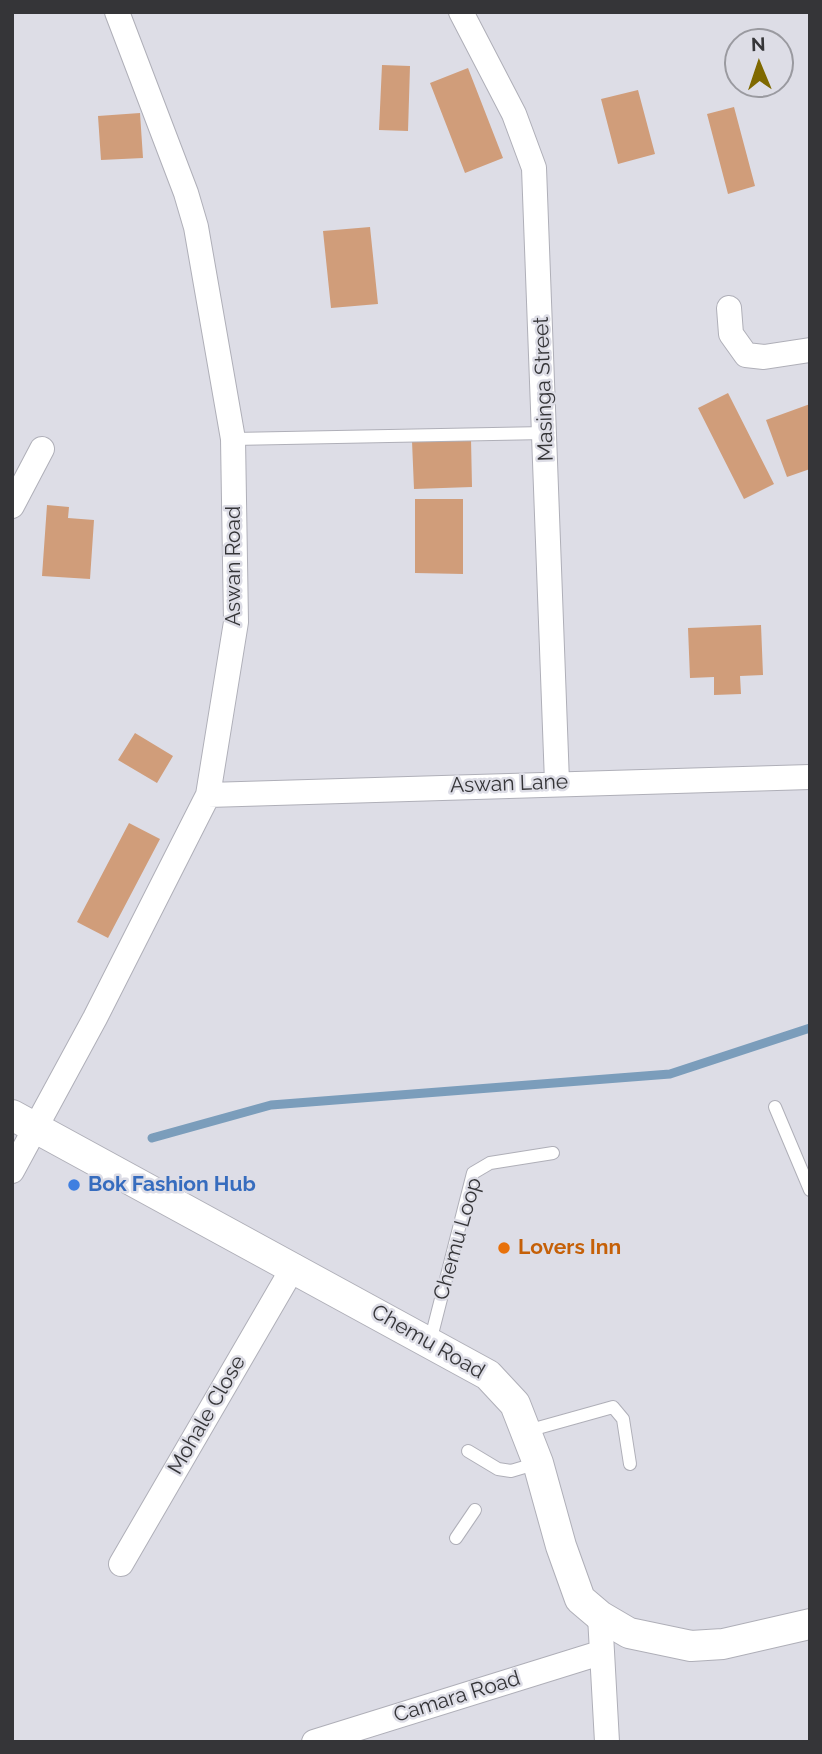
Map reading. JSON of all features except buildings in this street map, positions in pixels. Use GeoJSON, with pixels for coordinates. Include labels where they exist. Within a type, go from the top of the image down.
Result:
{"type":"FeatureCollection","features":[{"type":"Feature","properties":{"kind":"street","name":"Aswan Road"},"geometry":{"type":"LineString","coordinates":[[12,1171],[25,1121],[208,795],[236,622],[233,439],[196,227],[187,193],[117,12]]}},
{"type":"Feature","properties":{"kind":"street","name":"Masinga Street"},"geometry":{"type":"LineString","coordinates":[[461,12],[514,114],[534,168],[557,782]]}},
{"type":"Feature","properties":{"kind":"street"},"geometry":{"type":"LineString","coordinates":[[729,308],[731,334],[746,355],[764,357],[810,350]]}},
{"type":"Feature","properties":{"kind":"street"},"geometry":{"type":"LineString","coordinates":[[12,506],[42,449]]}},
{"type":"Feature","properties":{"kind":"street","name":"Aswan Lane"},"geometry":{"type":"LineString","coordinates":[[208,795],[810,776]]}},
{"type":"Feature","properties":{"kind":"street","name":"Chemu Road"},"geometry":{"type":"LineString","coordinates":[[25,1121],[294,1266],[488,1375],[515,1404],[538,1463],[561,1546],[580,1599],[600,1616],[629,1633],[691,1646],[723,1644],[810,1624]]}},
{"type":"Feature","properties":{"kind":"street","name":"Mohale Close"},"geometry":{"type":"LineString","coordinates":[[121,1564],[294,1266]]}},
{"type":"Feature","properties":{"kind":"street"},"geometry":{"type":"LineString","coordinates":[[600,1616],[607,1742]]}},
{"type":"Feature","properties":{"kind":"street","name":"Camara Road"},"geometry":{"type":"LineString","coordinates":[[314,1742],[600,1653]]}},
{"type":"Feature","properties":{"kind":"lane"},"geometry":{"type":"LineString","coordinates":[[233,439],[545,433]]}},
{"type":"Feature","properties":{"kind":"lane"},"geometry":{"type":"LineString","coordinates":[[775,1107],[810,1190]]}},
{"type":"Feature","properties":{"kind":"lane","name":"Chemu Loop"},"geometry":{"type":"LineString","coordinates":[[430,1343],[473,1173],[490,1163],[553,1153]]}},
{"type":"Feature","properties":{"kind":"lane"},"geometry":{"type":"LineString","coordinates":[[527,1431],[613,1407],[623,1419],[630,1464]]}},
{"type":"Feature","properties":{"kind":"lane"},"geometry":{"type":"LineString","coordinates":[[468,1451],[498,1469],[511,1471],[538,1463]]}},
{"type":"Feature","properties":{"kind":"lane"},"geometry":{"type":"LineString","coordinates":[[456,1538],[475,1510]]}},
{"type":"Feature","properties":{"kind":"waterway"},"geometry":{"type":"LineString","coordinates":[[152,1138],[271,1105],[670,1074],[810,1028]]}},
{"type":"Feature","properties":{"kind":"place","name":"Bok Fashion Hub"},"geometry":{"type":"Point","coordinates":[74,1185]}},
{"type":"Feature","properties":{"kind":"place","name":"Lovers Inn"},"geometry":{"type":"Point","coordinates":[504,1248]}}]}
